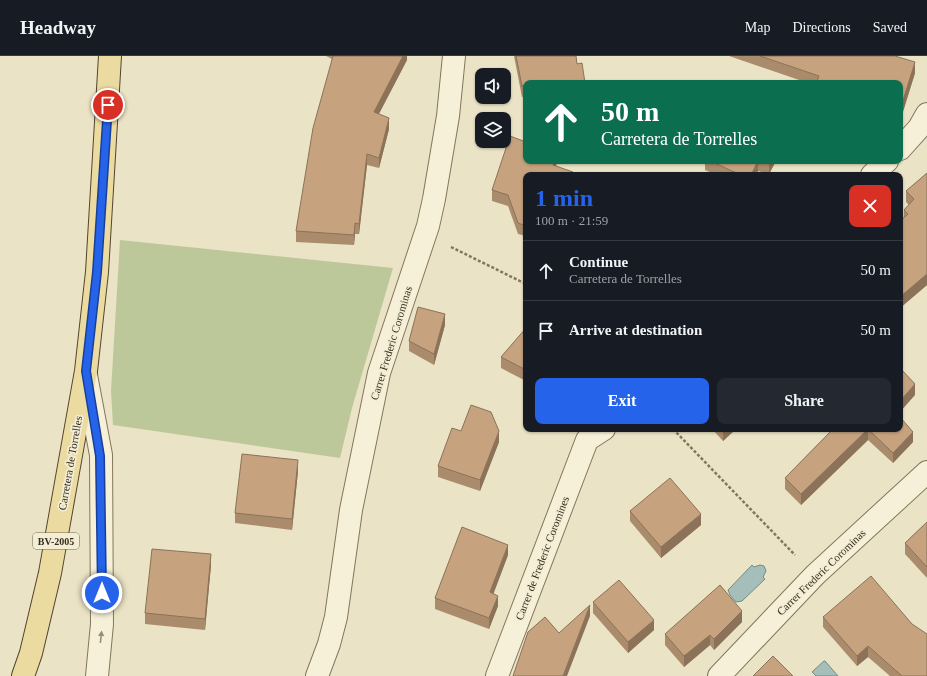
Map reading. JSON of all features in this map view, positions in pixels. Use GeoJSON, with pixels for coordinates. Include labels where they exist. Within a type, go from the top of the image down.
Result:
{"type":"FeatureCollection","features":[{"type":"Feature","properties":{"kind":"main road","name":"Carretera de Torrelles"},"geometry":{"type":"LineString","coordinates":[[23,676],[31,653],[50,573],[86,371],[97,272],[110,56]]}},
{"type":"Feature","properties":{"kind":"street","name":"Carrer Frederic Corominas"},"geometry":{"type":"LineString","coordinates":[[317,676],[329,644],[336,617],[351,510],[379,373],[428,226],[434,200],[448,116],[454,56]]}},
{"type":"Feature","properties":{"kind":"street"},"geometry":{"type":"LineString","coordinates":[[903,146],[919,128],[927,114]]}},
{"type":"Feature","properties":{"kind":"street"},"geometry":{"type":"LineString","coordinates":[[875,172],[884,164]]}},
{"type":"Feature","properties":{"kind":"street"},"geometry":{"type":"LineString","coordinates":[[86,371],[100,456],[102,624],[96,676]]}},
{"type":"Feature","properties":{"kind":"street","name":"Carrer de Frederic Coromines"},"geometry":{"type":"LineString","coordinates":[[497,676],[596,434]]}},
{"type":"Feature","properties":{"kind":"street","name":"Carrer Frederic Corominas"},"geometry":{"type":"LineString","coordinates":[[719,676],[815,575],[927,472]]}},
{"type":"Feature","properties":{"kind":"path"},"geometry":{"type":"LineString","coordinates":[[448,245],[523,282]]}},
{"type":"Feature","properties":{"kind":"path"},"geometry":{"type":"LineString","coordinates":[[676,432],[799,560]]}},
{"type":"Feature","properties":{"kind":"green space"},"geometry":{"type":"Polygon","coordinates":[[[120,240],[393,268],[352,408],[340,458],[113,425],[111,391],[120,240]]]}},
{"type":"Feature","properties":{"kind":"water"},"geometry":{"type":"Polygon","coordinates":[[[752,565],[754,567],[760,565],[764,566],[766,571],[763,577],[765,579],[742,601],[736,602],[728,590],[752,565]]]}},
{"type":"Feature","properties":{"kind":"water"},"geometry":{"type":"Polygon","coordinates":[[[824,661],[838,676],[816,676],[812,672],[824,661]]]}},
{"type":"Feature","properties":{"kind":"building"},"geometry":{"type":"Polygon","coordinates":[[[333,56],[403,56],[374,112],[389,118],[379,158],[367,154],[359,224],[355,223],[354,235],[296,231],[313,128],[333,56]]]}},
{"type":"Feature","properties":{"kind":"building"},"geometry":{"type":"Polygon","coordinates":[[[516,56],[576,56],[577,64],[582,63],[585,80],[523,80],[522,86],[516,56]]]}},
{"type":"Feature","properties":{"kind":"building"},"geometry":{"type":"Polygon","coordinates":[[[760,56],[895,56],[915,62],[903,101],[903,80],[817,80],[819,76],[760,56]]]}},
{"type":"Feature","properties":{"kind":"building"},"geometry":{"type":"Polygon","coordinates":[[[511,136],[523,141],[523,164],[553,164],[573,172],[523,172],[523,225],[518,223],[508,195],[492,190],[506,148],[511,148],[511,136]]]}},
{"type":"Feature","properties":{"kind":"building"},"geometry":{"type":"Polygon","coordinates":[[[717,164],[756,164],[752,172],[734,172],[717,164]]]}},
{"type":"Feature","properties":{"kind":"building"},"geometry":{"type":"Polygon","coordinates":[[[927,173],[927,274],[903,294],[903,218],[908,214],[904,210],[914,199],[906,191],[927,173]]]}},
{"type":"Feature","properties":{"kind":"building"},"geometry":{"type":"Polygon","coordinates":[[[418,307],[445,314],[434,354],[409,341],[418,307]]]}},
{"type":"Feature","properties":{"kind":"building"},"geometry":{"type":"Polygon","coordinates":[[[523,331],[523,368],[501,357],[523,331]]]}},
{"type":"Feature","properties":{"kind":"building"},"geometry":{"type":"Polygon","coordinates":[[[903,371],[915,384],[903,398],[903,371]]]}},
{"type":"Feature","properties":{"kind":"building"},"geometry":{"type":"Polygon","coordinates":[[[471,405],[491,412],[499,431],[480,480],[438,466],[452,428],[461,431],[471,405]]]}},
{"type":"Feature","properties":{"kind":"building"},"geometry":{"type":"Polygon","coordinates":[[[903,420],[913,432],[893,453],[871,432],[903,432],[903,420]]]}},
{"type":"Feature","properties":{"kind":"building"},"geometry":{"type":"Polygon","coordinates":[[[830,432],[865,432],[801,494],[785,478],[830,432]]]}},
{"type":"Feature","properties":{"kind":"building"},"geometry":{"type":"Polygon","coordinates":[[[242,454],[298,460],[292,519],[235,513],[242,454]]]}},
{"type":"Feature","properties":{"kind":"building"},"geometry":{"type":"Polygon","coordinates":[[[670,478],[701,514],[661,547],[630,511],[670,478]]]}},
{"type":"Feature","properties":{"kind":"building"},"geometry":{"type":"Polygon","coordinates":[[[927,522],[927,567],[905,543],[927,522]]]}},
{"type":"Feature","properties":{"kind":"building"},"geometry":{"type":"Polygon","coordinates":[[[462,527],[508,545],[490,592],[498,596],[489,618],[435,598],[462,527]]]}},
{"type":"Feature","properties":{"kind":"building"},"geometry":{"type":"Polygon","coordinates":[[[152,549],[211,554],[205,619],[145,613],[152,549]]]}},
{"type":"Feature","properties":{"kind":"building"},"geometry":{"type":"Polygon","coordinates":[[[871,576],[912,624],[927,634],[927,676],[902,676],[868,646],[857,656],[823,617],[871,576]]]}},
{"type":"Feature","properties":{"kind":"building"},"geometry":{"type":"Polygon","coordinates":[[[619,580],[654,620],[628,642],[593,602],[619,580]]]}},
{"type":"Feature","properties":{"kind":"building"},"geometry":{"type":"Polygon","coordinates":[[[720,585],[742,611],[714,639],[710,635],[684,656],[665,634],[720,585]]]}},
{"type":"Feature","properties":{"kind":"building"},"geometry":{"type":"Polygon","coordinates":[[[590,605],[563,676],[513,676],[528,632],[545,617],[559,633],[590,605]]]}},
{"type":"Feature","properties":{"kind":"building"},"geometry":{"type":"Polygon","coordinates":[[[773,656],[793,676],[753,676],[773,656]]]}},
{"type":"Feature","properties":{"kind":"route"},"geometry":{"type":"LineString","coordinates":[[102,593],[100,456],[86,371],[97,272],[100,200],[108,105]]}}]}
